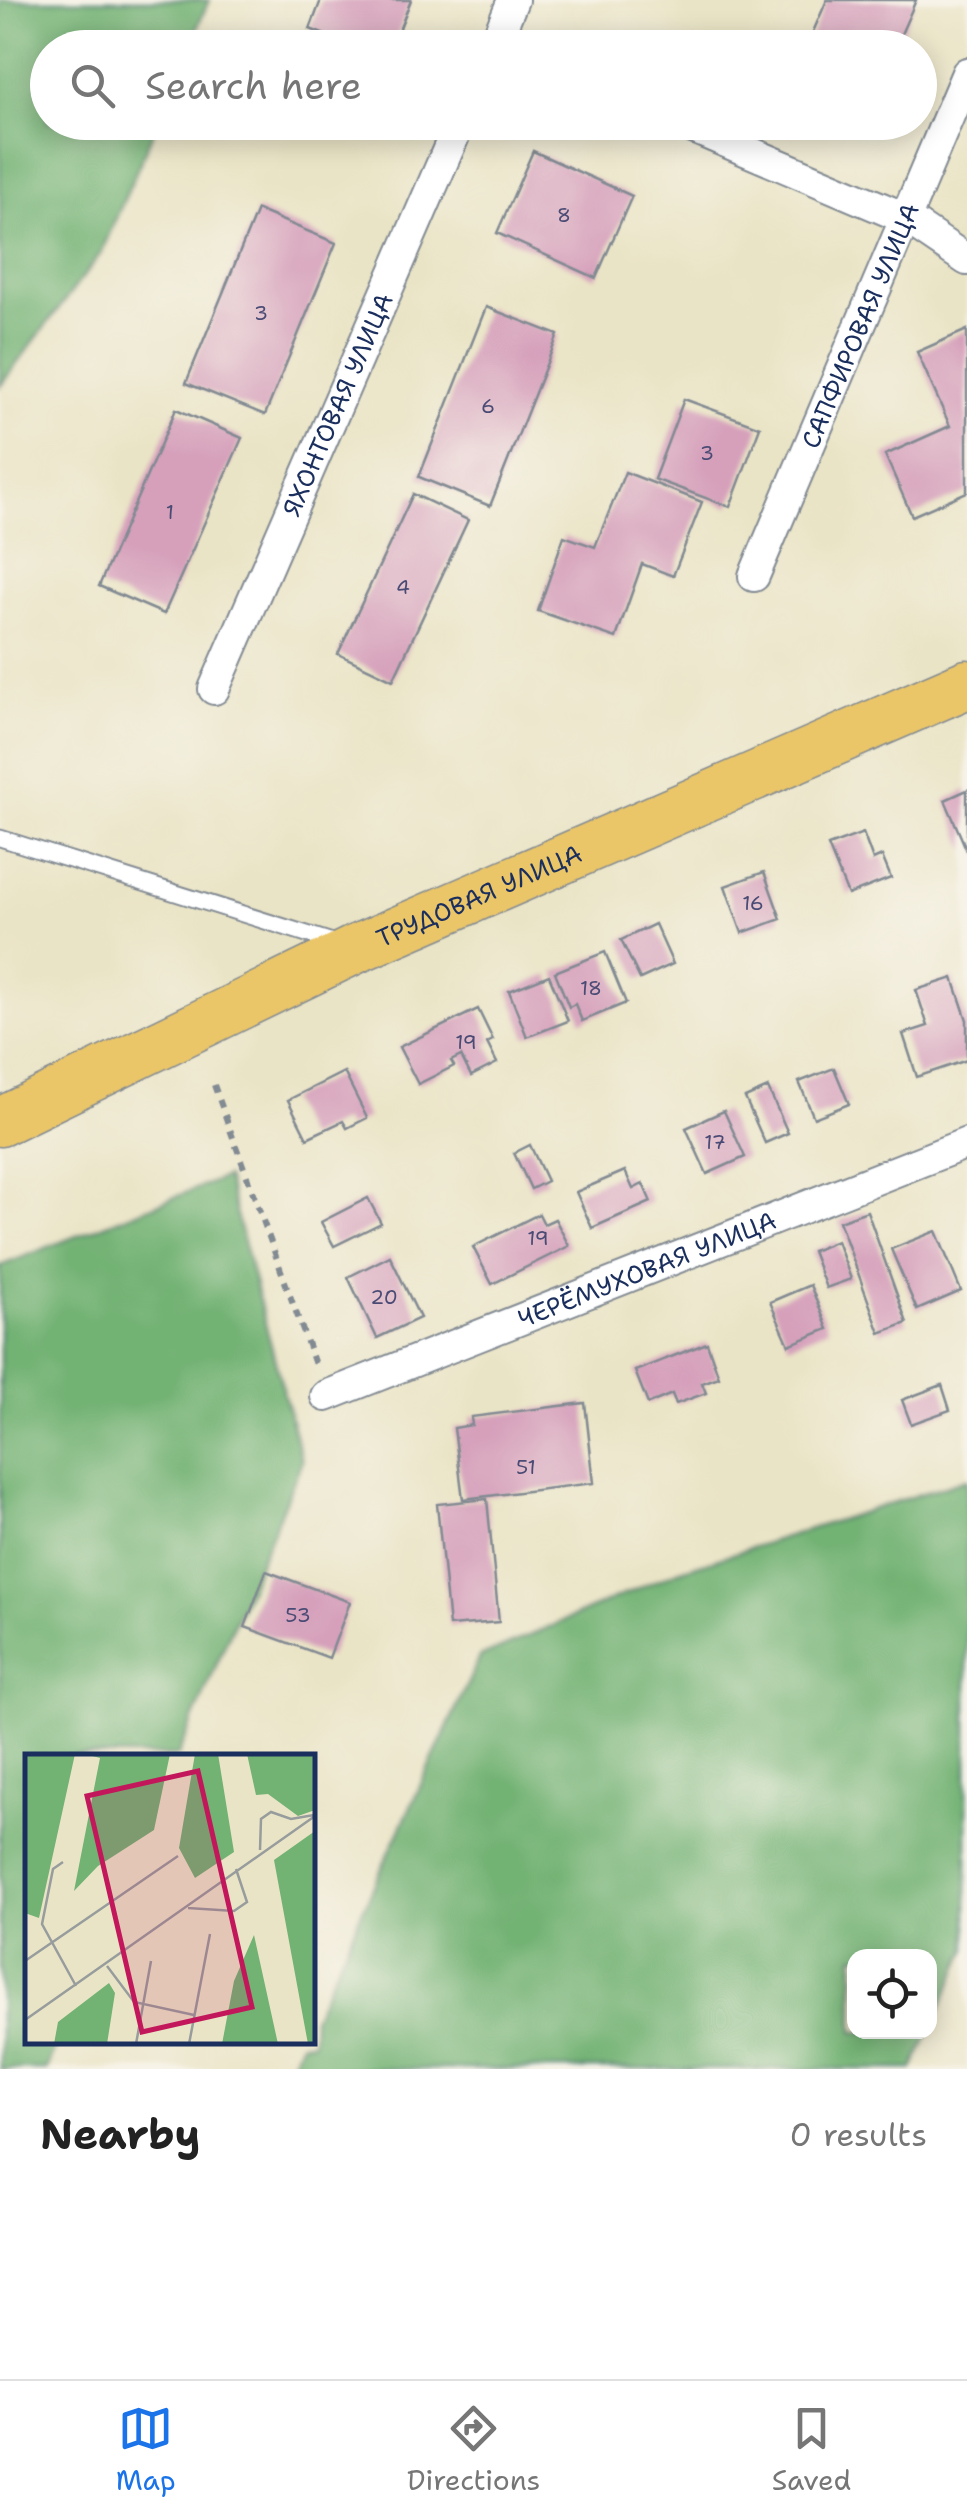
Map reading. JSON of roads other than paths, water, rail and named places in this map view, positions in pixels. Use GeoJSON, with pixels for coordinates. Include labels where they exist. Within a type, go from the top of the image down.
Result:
{"type":"FeatureCollection","features":[{"type":"Feature","properties":{"kind":"main road","name":"ТРУДОВАЯ УЛИЦА"},"geometry":{"type":"LineString","coordinates":[[0,1122],[356,949],[967,684]]}},
{"type":"Feature","properties":{"kind":"street"},"geometry":{"type":"LineString","coordinates":[[503,30],[513,0]]}},
{"type":"Feature","properties":{"kind":"street","name":"САПФИРОВАЯ УЛИЦА"},"geometry":{"type":"LineString","coordinates":[[754,576],[967,73]]}},
{"type":"Feature","properties":{"kind":"street","name":"ЯХОНТОВАЯ УЛИЦА"},"geometry":{"type":"LineString","coordinates":[[214,689],[452,140]]}},
{"type":"Feature","properties":{"kind":"street"},"geometry":{"type":"LineString","coordinates":[[721,140],[905,218],[967,260]]}},
{"type":"Feature","properties":{"kind":"street","name":"ЧЕРЁМУХОВАЯ УЛИЦА"},"geometry":{"type":"LineString","coordinates":[[326,1396],[967,1143]]}},
{"type":"Feature","properties":{"kind":"lane"},"geometry":{"type":"LineString","coordinates":[[0,838],[356,949]]}}]}
